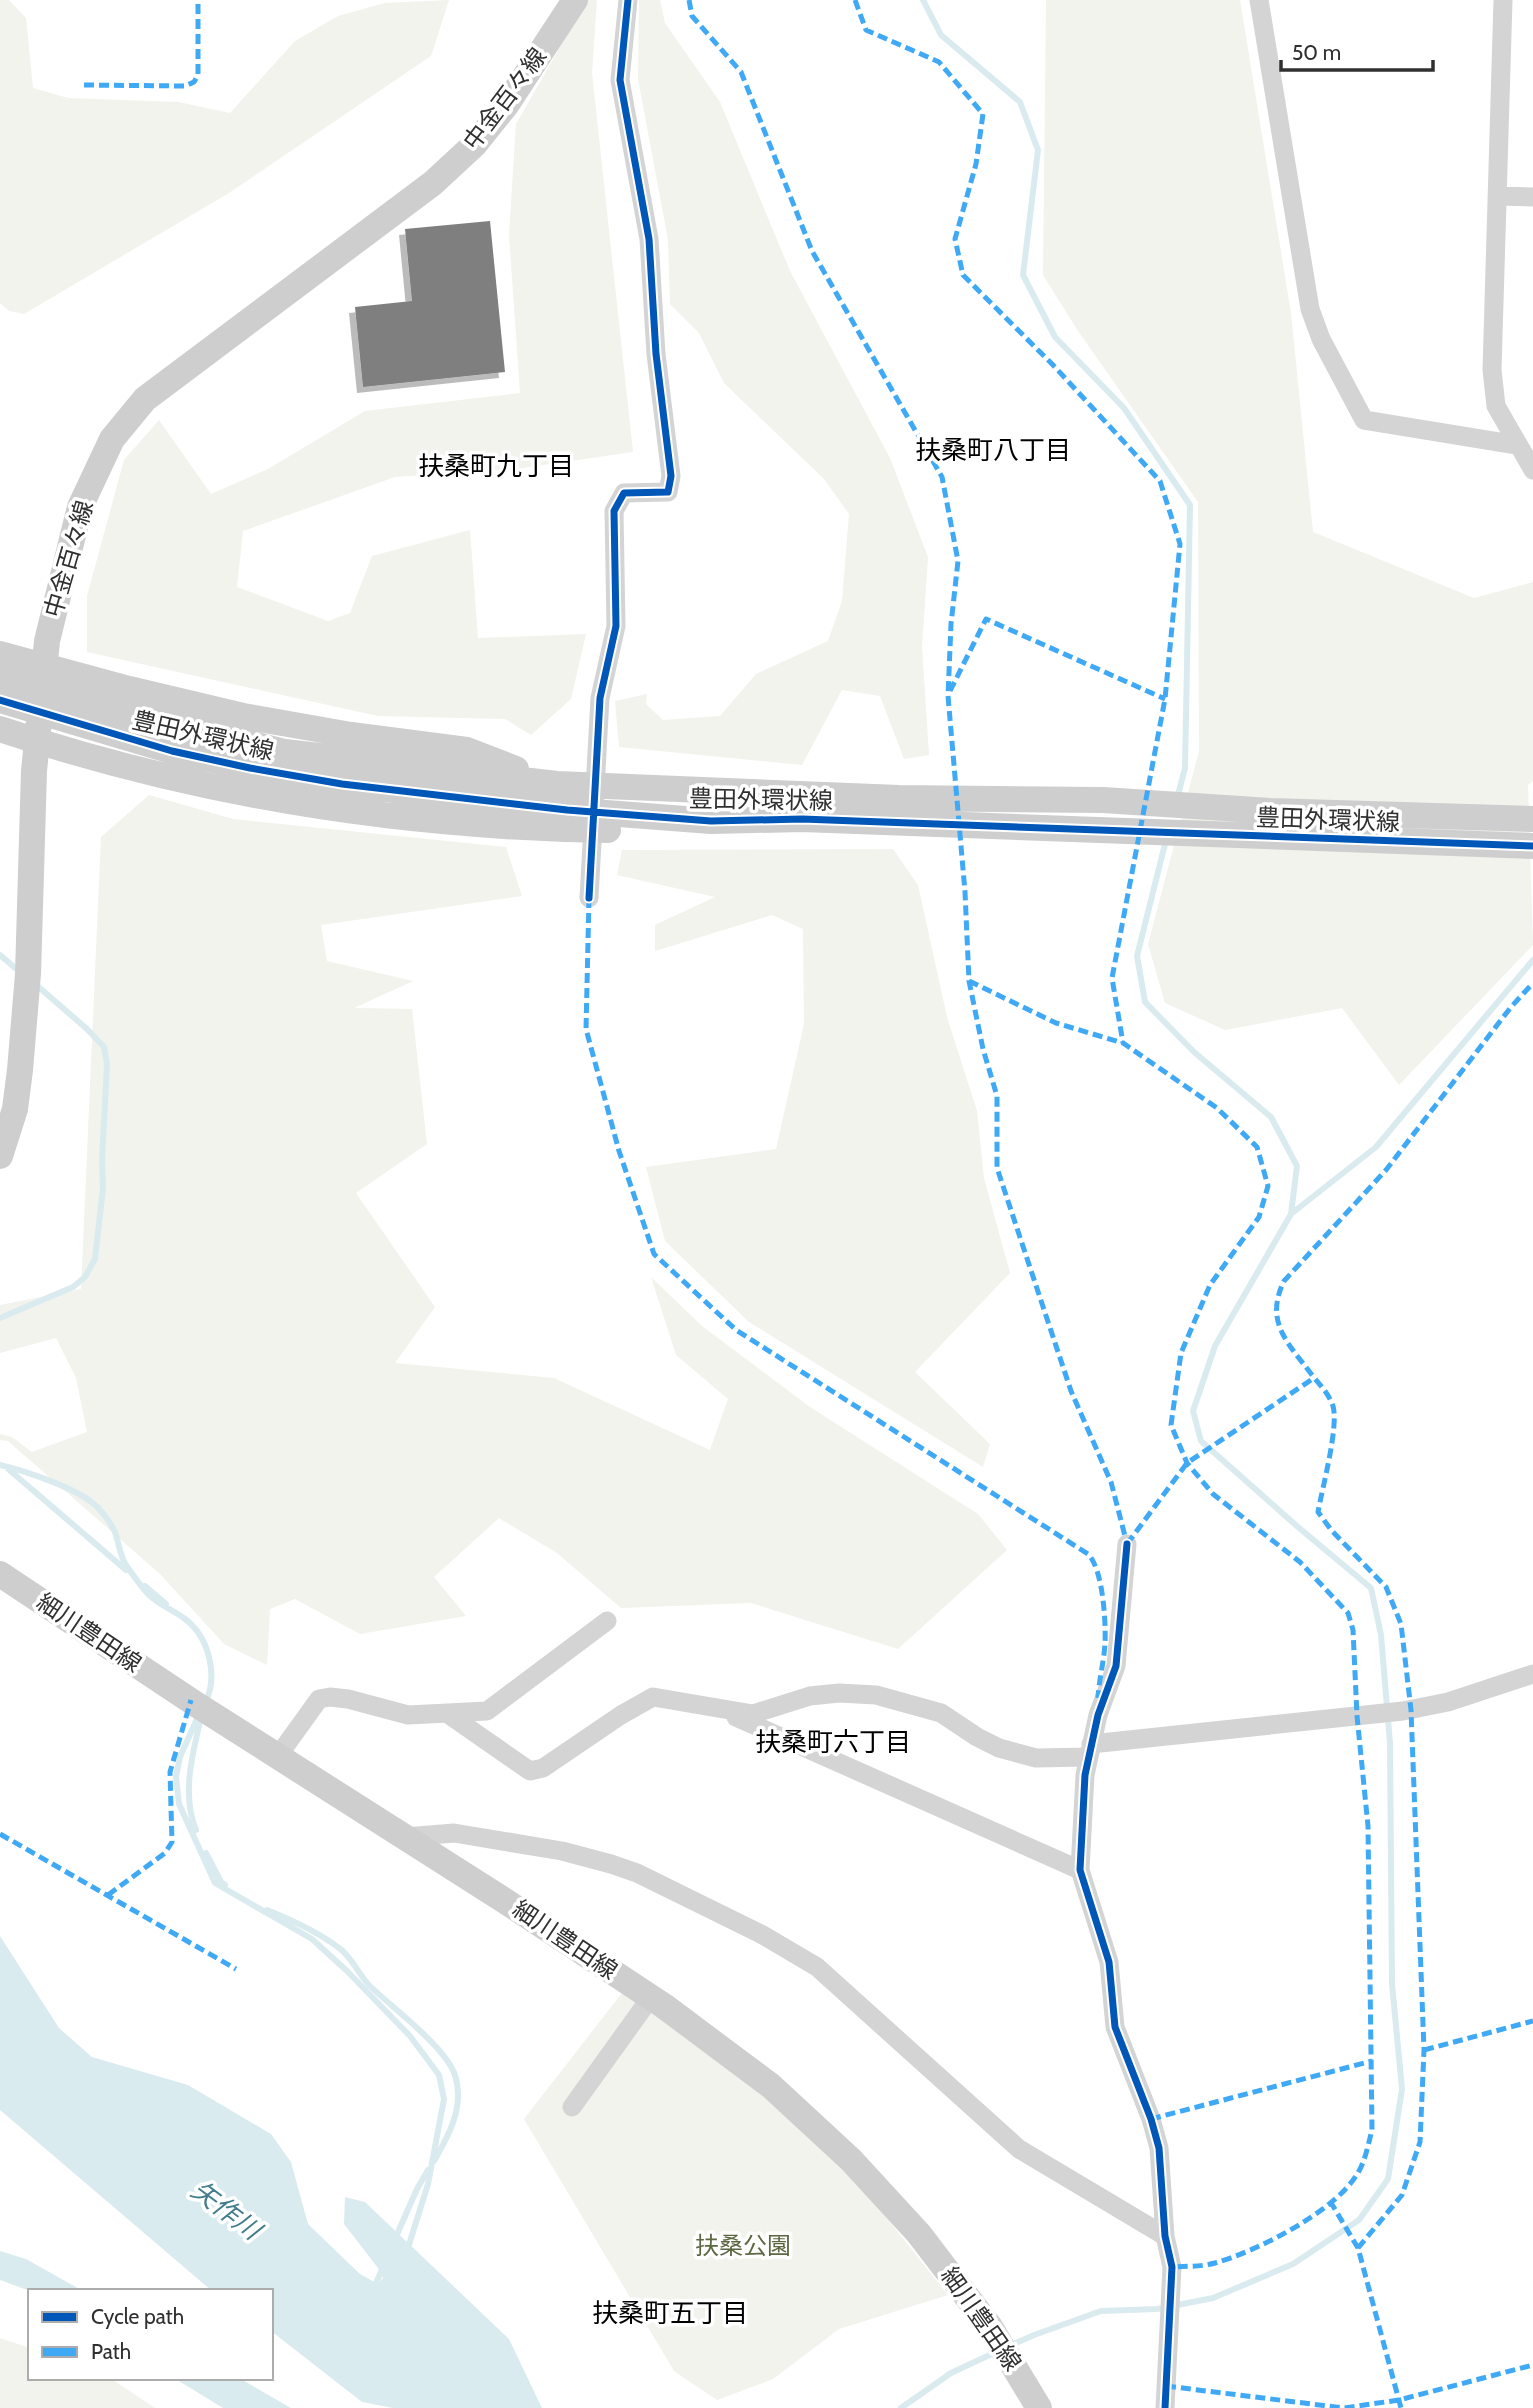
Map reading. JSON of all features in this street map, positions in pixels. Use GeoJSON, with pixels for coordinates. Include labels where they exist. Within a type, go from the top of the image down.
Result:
{"type":"FeatureCollection","features":[{"type":"Feature","properties":{"kind":"street","name":"中金百々線"},"geometry":{"type":"LineString","coordinates":[[0,1156],[15,1109],[20,1070],[28,974],[34,771],[43,664],[80,507],[112,439],[145,399],[433,183],[474,145],[507,104],[575,0]]}},
{"type":"Feature","properties":{"kind":"street"},"geometry":{"type":"LineString","coordinates":[[589,898],[600,698],[616,626],[614,511],[624,493],[668,492],[671,476],[656,354],[649,239],[620,80],[628,0]]}},
{"type":"Feature","properties":{"kind":"street"},"geometry":{"type":"LineString","coordinates":[[1259,0],[1310,309],[1321,339],[1364,420],[1517,445]]}},
{"type":"Feature","properties":{"kind":"street"},"geometry":{"type":"LineString","coordinates":[[1503,0],[1492,370],[1496,406],[1533,470]]}},
{"type":"Feature","properties":{"kind":"street"},"geometry":{"type":"LineString","coordinates":[[1497,195],[1533,197]]}},
{"type":"Feature","properties":{"kind":"street"},"geometry":{"type":"LineString","coordinates":[[0,654],[243,716],[351,735],[467,750],[558,797]]}},
{"type":"Feature","properties":{"kind":"street","name":"豊田外環状線"},"geometry":{"type":"LineString","coordinates":[[0,676],[72,699],[285,752],[465,772],[558,797],[711,821],[802,819],[897,810],[1103,800],[1270,810],[1533,819]]}},
{"type":"Feature","properties":{"kind":"street","name":"豊田外環状線"},"geometry":{"type":"LineString","coordinates":[[0,700],[172,751],[250,768],[369,788],[897,810],[1271,837],[1533,846]]}},
{"type":"Feature","properties":{"kind":"street"},"geometry":{"type":"LineString","coordinates":[[0,729],[136,770],[269,798],[419,818],[527,829],[619,830],[711,821]]}},
{"type":"Feature","properties":{"kind":"street"},"geometry":{"type":"LineString","coordinates":[[1127,1544],[1116,1666],[1098,1716],[1085,1776],[1080,1870],[1109,1962],[1115,2027],[1151,2119],[1159,2148],[1165,2236],[1172,2267],[1165,2408]]}},
{"type":"Feature","properties":{"kind":"street","name":"細川豊田線"},"geometry":{"type":"LineString","coordinates":[[0,1574],[651,1997],[771,2086],[851,2160],[919,2234],[990,2327],[1039,2408]]}},
{"type":"Feature","properties":{"kind":"street"},"geometry":{"type":"LineString","coordinates":[[278,1756],[319,1699],[348,1699],[408,1715],[487,1711],[607,1620]]}},
{"type":"Feature","properties":{"kind":"street"},"geometry":{"type":"LineString","coordinates":[[448,1714],[530,1771],[543,1768],[621,1715],[653,1697],[753,1714],[810,1696],[839,1693],[876,1695],[941,1713],[999,1748],[1036,1758],[1369,1714],[1403,1712],[1448,1702],[1533,1674]]}},
{"type":"Feature","properties":{"kind":"street"},"geometry":{"type":"LineString","coordinates":[[712,1706],[1080,1870]]}},
{"type":"Feature","properties":{"kind":"street"},"geometry":{"type":"LineString","coordinates":[[405,1837],[454,1833],[562,1851],[611,1864],[637,1873],[761,1934],[817,1967],[1018,2149],[1165,2236]]}},
{"type":"Feature","properties":{"kind":"street"},"geometry":{"type":"LineString","coordinates":[[572,2107],[651,1997]]}},
{"type":"Feature","properties":{"kind":"green space"},"geometry":{"type":"Polygon","coordinates":[[[0,0],[9,0],[26,18],[33,88],[68,98],[178,102],[230,113],[295,41],[338,16],[385,3],[449,0],[431,56],[229,193],[24,314],[9,311],[0,303],[0,0]]]}},
{"type":"Feature","properties":{"kind":"green space"},"geometry":{"type":"Polygon","coordinates":[[[587,0],[597,0],[592,73],[633,452],[515,469],[395,477],[243,531],[237,587],[328,621],[350,613],[372,556],[470,530],[478,638],[586,634],[571,699],[531,735],[505,719],[378,716],[87,652],[87,596],[124,460],[159,420],[211,494],[268,469],[365,411],[520,393],[509,234],[516,124],[587,0]]]}},
{"type":"Feature","properties":{"kind":"green space"},"geometry":{"type":"Polygon","coordinates":[[[639,0],[660,0],[665,23],[720,102],[790,271],[890,458],[928,557],[922,647],[929,755],[904,759],[880,696],[842,690],[802,765],[619,747],[615,701],[647,694],[646,704],[663,720],[720,716],[756,674],[828,641],[842,601],[849,514],[824,479],[724,383],[699,333],[670,304],[668,240],[638,79],[639,0]]]}},
{"type":"Feature","properties":{"kind":"green space"},"geometry":{"type":"Polygon","coordinates":[[[1046,0],[1240,0],[1291,313],[1313,532],[1474,598],[1533,582],[1533,781],[1528,785],[1533,945],[1399,1085],[1342,1008],[1225,1030],[1165,1003],[1148,944],[1199,751],[1198,502],[1078,331],[1043,275],[1046,0]]]}},
{"type":"Feature","properties":{"kind":"green space"},"geometry":{"type":"Polygon","coordinates":[[[149,795],[233,819],[506,847],[522,896],[321,925],[327,961],[413,981],[354,1008],[412,1009],[427,1144],[356,1193],[435,1307],[395,1363],[554,1378],[710,1450],[728,1399],[676,1355],[651,1277],[702,1326],[810,1407],[978,1514],[1007,1550],[898,1649],[751,1603],[621,1608],[557,1553],[499,1518],[434,1577],[466,1616],[360,1634],[295,1599],[270,1609],[267,1665],[224,1644],[160,1574],[8,1441],[0,1440],[0,1434],[12,1437],[32,1452],[87,1432],[76,1378],[56,1338],[0,1353],[0,1305],[81,1289],[101,837],[149,795]]]}},
{"type":"Feature","properties":{"kind":"green space"},"geometry":{"type":"Polygon","coordinates":[[[893,849],[918,885],[947,1017],[977,1111],[984,1178],[1010,1273],[915,1372],[990,1444],[983,1467],[749,1322],[665,1241],[646,1167],[776,1149],[804,1024],[803,929],[772,915],[655,951],[655,925],[715,897],[617,875],[622,850],[893,849]]]}},
{"type":"Feature","properties":{"kind":"green space","name":"扶桑公園"},"geometry":{"type":"Polygon","coordinates":[[[629,1984],[765,2095],[867,2193],[948,2295],[839,2329],[773,2379],[717,2400],[674,2371],[524,2119],[629,1984]]]}},
{"type":"Feature","properties":{"kind":"green space"},"geometry":{"type":"Polygon","coordinates":[[[0,2338],[28,2347],[28,2380],[113,2380],[155,2408],[0,2408],[0,2338]]]}},
{"type":"Feature","properties":{"kind":"water","name":"矢作川"},"geometry":{"type":"Polygon","coordinates":[[[0,1936],[59,2028],[92,2057],[188,2085],[271,2134],[291,2162],[308,2224],[360,2274],[378,2284],[383,2278],[378,2268],[344,2224],[345,2197],[365,2202],[509,2339],[542,2408],[393,2408],[362,2402],[273,2333],[273,2289],[210,2289],[0,2110],[0,1936]]]}},
{"type":"Feature","properties":{"kind":"water"},"geometry":{"type":"Polygon","coordinates":[[[0,2251],[26,2259],[79,2289],[28,2290],[0,2280],[0,2251]]]}},
{"type":"Feature","properties":{"kind":"water"},"geometry":{"type":"Polygon","coordinates":[[[177,2380],[242,2380],[291,2408],[223,2408],[177,2380]]]}},
{"type":"Feature","properties":{"kind":"building"},"geometry":{"type":"Polygon","coordinates":[[[490,221],[505,372],[363,387],[355,307],[412,301],[405,229],[490,221]]]}},
{"type":"Feature","properties":{"kind":"waterway"},"geometry":{"type":"LineString","coordinates":[[923,0],[941,35],[1020,102],[1038,150],[1023,275],[1055,337],[1124,408],[1190,505],[1185,768],[1177,799]]}},
{"type":"Feature","properties":{"kind":"waterway"},"geometry":{"type":"LineString","coordinates":[[1009,2346],[1101,2311],[1157,2309],[1213,2298],[1293,2264],[1359,2220],[1388,2179],[1402,2089],[1392,1984],[1390,1743],[1381,1635],[1371,1588],[1201,1441],[1193,1411],[1215,1346],[1291,1214],[1297,1166],[1271,1117],[1194,1052],[1145,1002],[1137,956],[1166,840]]}},
{"type":"Feature","properties":{"kind":"waterway"},"geometry":{"type":"LineString","coordinates":[[0,955],[20,972]]}},
{"type":"Feature","properties":{"kind":"waterway"},"geometry":{"type":"LineString","coordinates":[[1291,1214],[1376,1147],[1533,960]]}},
{"type":"Feature","properties":{"kind":"waterway"},"geometry":{"type":"LineString","coordinates":[[0,1318],[73,1287],[85,1277],[95,1259],[103,1188],[107,1064],[104,1047],[34,983]]}},
{"type":"Feature","properties":{"kind":"waterway"},"geometry":{"type":"LineString","coordinates":[[0,1465],[34,1475],[81,1495],[107,1518],[124,1561],[140,1585],[153,1599],[185,1619],[200,1636],[211,1668],[210,1691],[206,1701]]}},
{"type":"Feature","properties":{"kind":"waterway"},"geometry":{"type":"LineString","coordinates":[[7,1468],[126,1570]]}},
{"type":"Feature","properties":{"kind":"waterway"},"geometry":{"type":"LineString","coordinates":[[145,1586],[166,1604]]}},
{"type":"Feature","properties":{"kind":"waterway"},"geometry":{"type":"LineString","coordinates":[[199,1714],[180,1757],[176,1777],[179,1804],[215,1883],[312,1939],[410,2036],[439,2075],[444,2099],[428,2184],[407,2251]]}},
{"type":"Feature","properties":{"kind":"waterway"},"geometry":{"type":"LineString","coordinates":[[196,1830],[189,1802],[189,1787],[192,1757],[202,1714]]}},
{"type":"Feature","properties":{"kind":"waterway"},"geometry":{"type":"LineString","coordinates":[[206,1853],[225,1885]]}},
{"type":"Feature","properties":{"kind":"waterway"},"geometry":{"type":"LineString","coordinates":[[267,1910],[313,1931],[344,1952],[369,1985],[429,2040],[449,2064],[458,2087],[457,2109],[450,2131],[434,2161]]}},
{"type":"Feature","properties":{"kind":"waterway"},"geometry":{"type":"LineString","coordinates":[[395,2239],[428,2170]]}},
{"type":"Feature","properties":{"kind":"waterway"},"geometry":{"type":"LineString","coordinates":[[373,2290],[384,2265]]}},
{"type":"Feature","properties":{"kind":"waterway"},"geometry":{"type":"LineString","coordinates":[[901,2408],[951,2373],[996,2352]]}},
{"type":"Feature","properties":{"kind":"marked path"},"geometry":{"type":"LineString","coordinates":[[84,85],[185,86],[194,82],[198,75],[198,0]]}},
{"type":"Feature","properties":{"kind":"marked path"},"geometry":{"type":"LineString","coordinates":[[689,0],[692,16],[741,72],[812,251],[942,477],[958,561],[951,624],[948,696],[965,892],[969,981],[983,1049],[997,1096],[997,1168],[1071,1391],[1111,1482],[1127,1544]]}},
{"type":"Feature","properties":{"kind":"marked path"},"geometry":{"type":"LineString","coordinates":[[855,0],[866,30],[939,62],[983,114],[976,164],[955,239],[963,275],[1053,365],[1160,481],[1180,544],[1165,699],[1112,978],[1123,1043]]}},
{"type":"Feature","properties":{"kind":"marked path"},"geometry":{"type":"LineString","coordinates":[[950,691],[986,619],[1165,699]]}},
{"type":"Feature","properties":{"kind":"marked path"},"geometry":{"type":"LineString","coordinates":[[589,898],[586,1029],[619,1151],[654,1254],[736,1330],[1088,1554],[1097,1571],[1104,1610],[1105,1643],[1098,1698]]}},
{"type":"Feature","properties":{"kind":"marked path"},"geometry":{"type":"LineString","coordinates":[[969,981],[1056,1023],[1123,1043],[1217,1108],[1257,1147],[1268,1186],[1259,1217],[1210,1285],[1181,1353],[1171,1425],[1187,1463],[1213,1494],[1300,1562],[1348,1613],[1353,1630],[1357,1716],[1368,1826],[1372,2130],[1366,2154],[1359,2171],[1345,2190],[1330,2204],[1292,2229],[1251,2250],[1215,2263],[1172,2267]]}},
{"type":"Feature","properties":{"kind":"marked path"},"geometry":{"type":"LineString","coordinates":[[1358,2248],[1402,2195],[1420,2142],[1424,2050],[1411,1710],[1401,1624],[1386,1587],[1332,1531],[1318,1512],[1332,1443],[1333,1406],[1287,1342],[1278,1320],[1278,1295],[1284,1281],[1386,1170],[1511,1007],[1533,983]]}},
{"type":"Feature","properties":{"kind":"marked path"},"geometry":{"type":"LineString","coordinates":[[1127,1544],[1187,1463],[1314,1378]]}},
{"type":"Feature","properties":{"kind":"marked path"},"geometry":{"type":"LineString","coordinates":[[108,1895],[165,1853],[172,1842],[170,1772],[191,1700]]}},
{"type":"Feature","properties":{"kind":"marked path"},"geometry":{"type":"LineString","coordinates":[[0,1834],[236,1969]]}},
{"type":"Feature","properties":{"kind":"marked path"},"geometry":{"type":"LineString","coordinates":[[1424,2050],[1533,2021]]}},
{"type":"Feature","properties":{"kind":"marked path"},"geometry":{"type":"LineString","coordinates":[[1151,2119],[1372,2061]]}},
{"type":"Feature","properties":{"kind":"marked path"},"geometry":{"type":"LineString","coordinates":[[1330,2201],[1358,2248],[1401,2408]]}},
{"type":"Feature","properties":{"kind":"marked path"},"geometry":{"type":"LineString","coordinates":[[1166,2386],[1344,2408],[1399,2400],[1533,2365]]}},
{"type":"Feature","properties":{"kind":"cycle path"},"geometry":{"type":"LineString","coordinates":[[589,898],[600,698],[616,626],[614,511],[624,493],[668,492],[671,476],[656,354],[649,239],[620,80],[628,0]]}},
{"type":"Feature","properties":{"kind":"cycle path"},"geometry":{"type":"LineString","coordinates":[[0,700],[172,751],[250,768],[342,784],[567,810],[711,821],[802,819],[1533,846]]}},
{"type":"Feature","properties":{"kind":"cycle path"},"geometry":{"type":"LineString","coordinates":[[1127,1544],[1116,1666],[1098,1715],[1085,1775],[1080,1870],[1109,1962],[1115,2027],[1151,2119],[1159,2148],[1165,2236],[1172,2267],[1165,2408]]}},
{"type":"Feature","properties":{"kind":"district","name":"扶桑町八丁目"},"geometry":{"type":"Point","coordinates":[993,450]}},
{"type":"Feature","properties":{"kind":"district","name":"扶桑町九丁目"},"geometry":{"type":"Point","coordinates":[496,466]}},
{"type":"Feature","properties":{"kind":"district","name":"扶桑町六丁目"},"geometry":{"type":"Point","coordinates":[833,1742]}},
{"type":"Feature","properties":{"kind":"district","name":"扶桑町五丁目"},"geometry":{"type":"Point","coordinates":[670,2313]}}]}
